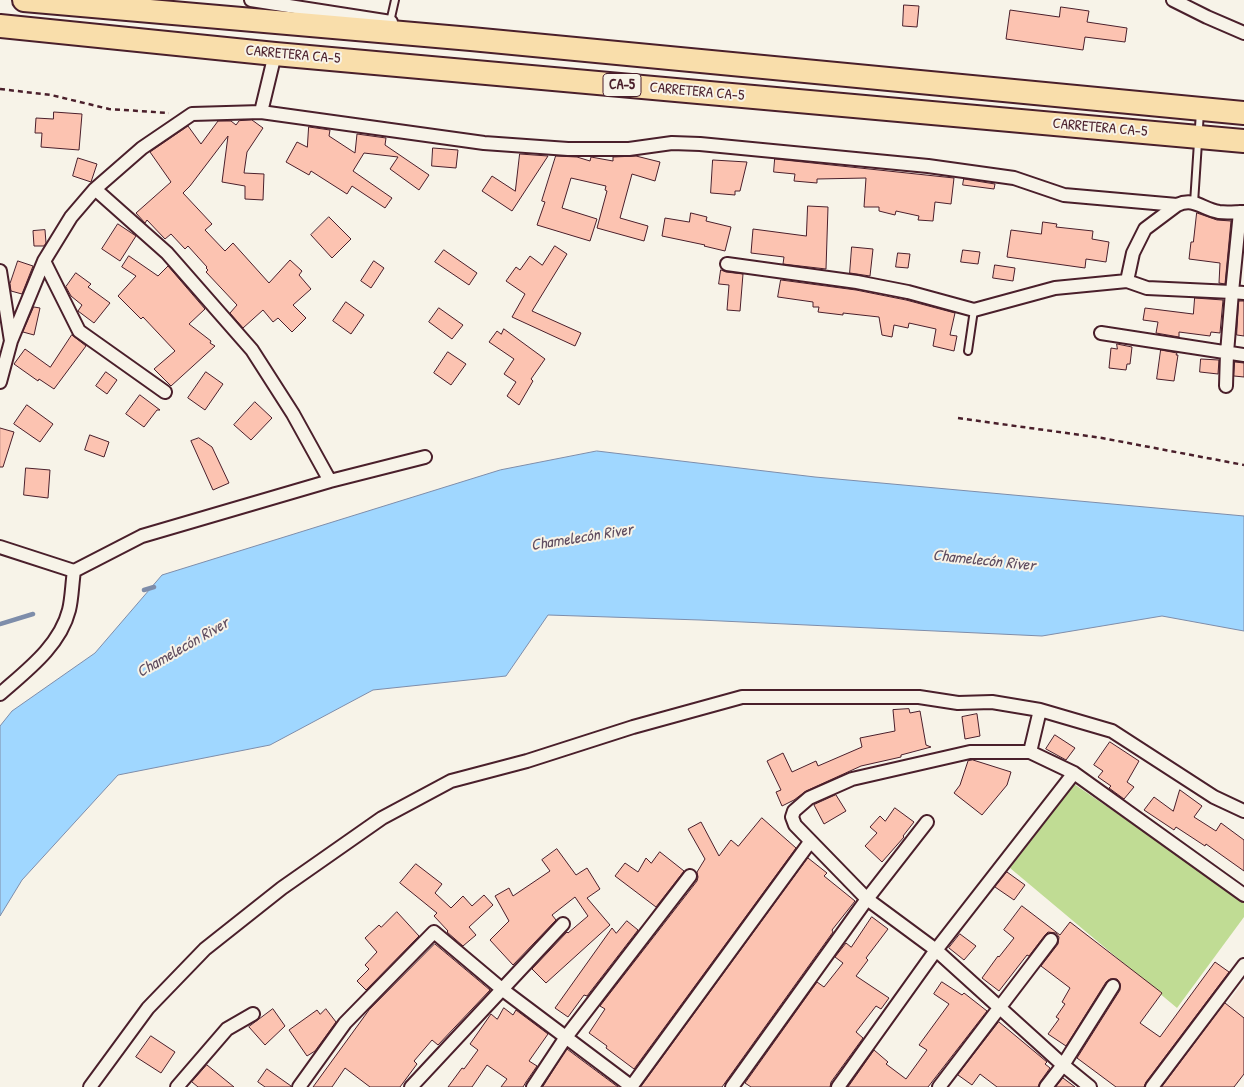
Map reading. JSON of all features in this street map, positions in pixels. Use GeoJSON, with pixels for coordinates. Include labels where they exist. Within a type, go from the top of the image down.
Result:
{"type":"FeatureCollection","features":[{"type":"Feature","properties":{"kind":"highway","name":"CARRETERA CA-5"},"geometry":{"type":"LineString","coordinates":[[24,0],[471,39],[1244,113]]}},
{"type":"Feature","properties":{"kind":"highway","name":"CARRETERA CA-5"},"geometry":{"type":"LineString","coordinates":[[0,26],[274,54],[1244,141]]}},
{"type":"Feature","properties":{"kind":"street"},"geometry":{"type":"LineString","coordinates":[[251,0],[390,22],[471,39]]}},
{"type":"Feature","properties":{"kind":"street"},"geometry":{"type":"LineString","coordinates":[[1173,0],[1244,33]]}},
{"type":"Feature","properties":{"kind":"street"},"geometry":{"type":"LineString","coordinates":[[261,112],[274,54]]}},
{"type":"Feature","properties":{"kind":"street"},"geometry":{"type":"LineString","coordinates":[[0,382],[11,341],[44,261],[71,217],[95,189],[142,148],[192,114],[261,112],[484,142],[568,149],[628,149],[672,143],[700,144],[928,166],[1014,178],[1064,195],[1176,205]]}},
{"type":"Feature","properties":{"kind":"street"},"geometry":{"type":"LineString","coordinates":[[95,189],[167,253],[252,350],[293,414],[330,481]]}},
{"type":"Feature","properties":{"kind":"street"},"geometry":{"type":"LineString","coordinates":[[1127,281],[1133,253],[1145,229],[1176,205],[1186,201],[1207,210],[1221,213],[1242,212],[1238,292],[1227,353],[1226,386]]}},
{"type":"Feature","properties":{"kind":"street"},"geometry":{"type":"LineString","coordinates":[[44,261],[79,331],[165,392]]}},
{"type":"Feature","properties":{"kind":"street"},"geometry":{"type":"LineString","coordinates":[[726,264],[857,282],[908,292],[974,310],[1055,288],[1127,281],[1147,288],[1238,292]]}},
{"type":"Feature","properties":{"kind":"street"},"geometry":{"type":"LineString","coordinates":[[0,271],[11,341]]}},
{"type":"Feature","properties":{"kind":"street"},"geometry":{"type":"LineString","coordinates":[[1101,333],[1244,355]]}},
{"type":"Feature","properties":{"kind":"street"},"geometry":{"type":"LineString","coordinates":[[0,547],[74,571],[142,536],[330,481],[425,457]]}},
{"type":"Feature","properties":{"kind":"street"},"geometry":{"type":"LineString","coordinates":[[0,694],[35,662],[58,635],[69,611],[74,571]]}},
{"type":"Feature","properties":{"kind":"street"},"geometry":{"type":"LineString","coordinates":[[90,1087],[148,1008],[205,949],[282,888],[382,818],[451,781],[527,761],[633,727],[742,697],[918,696],[958,703],[992,702],[1040,710],[1112,731],[1214,797],[1244,811]]}},
{"type":"Feature","properties":{"kind":"street"},"geometry":{"type":"LineString","coordinates":[[1030,752],[1040,710]]}},
{"type":"Feature","properties":{"kind":"street"},"geometry":{"type":"LineString","coordinates":[[1090,1087],[1063,1065],[936,950],[867,899],[810,842],[795,824],[792,817],[794,811],[809,798],[852,779],[970,752],[1030,752],[1074,773],[1244,895]]}},
{"type":"Feature","properties":{"kind":"street"},"geometry":{"type":"LineString","coordinates":[[838,1087],[936,950],[1074,773]]}},
{"type":"Feature","properties":{"kind":"street"},"geometry":{"type":"LineString","coordinates":[[732,1087],[867,899],[927,822]]}},
{"type":"Feature","properties":{"kind":"street"},"geometry":{"type":"LineString","coordinates":[[299,1087],[345,1023],[434,932],[503,990],[631,1087],[810,842]]}},
{"type":"Feature","properties":{"kind":"street"},"geometry":{"type":"LineString","coordinates":[[533,1087],[566,1037],[690,876]]}},
{"type":"Feature","properties":{"kind":"street"},"geometry":{"type":"LineString","coordinates":[[411,1087],[563,924]]}},
{"type":"Feature","properties":{"kind":"street"},"geometry":{"type":"LineString","coordinates":[[939,1087],[1051,940]]}},
{"type":"Feature","properties":{"kind":"street"},"geometry":{"type":"LineString","coordinates":[[1152,1087],[1244,965]]}},
{"type":"Feature","properties":{"kind":"street"},"geometry":{"type":"LineString","coordinates":[[1046,1087],[1063,1065],[1114,986]]}},
{"type":"Feature","properties":{"kind":"street"},"geometry":{"type":"LineString","coordinates":[[177,1087],[227,1029],[253,1014]]}},
{"type":"Feature","properties":{"kind":"lane"},"geometry":{"type":"LineString","coordinates":[[390,22],[395,0]]}},
{"type":"Feature","properties":{"kind":"lane"},"geometry":{"type":"LineString","coordinates":[[1194,203],[1200,108]]}},
{"type":"Feature","properties":{"kind":"lane"},"geometry":{"type":"LineString","coordinates":[[968,350],[974,310]]}},
{"type":"Feature","properties":{"kind":"path"},"geometry":{"type":"LineString","coordinates":[[0,89],[51,95],[109,110],[192,114]]}},
{"type":"Feature","properties":{"kind":"path"},"geometry":{"type":"LineString","coordinates":[[958,418],[1102,438],[1244,465]]}},
{"type":"Feature","properties":{"kind":"shaded area"},"geometry":{"type":"Polygon","coordinates":[[[1244,981],[1244,1052],[1210,1026],[1244,981]]]}},
{"type":"Feature","properties":{"kind":"green space"},"geometry":{"type":"Polygon","coordinates":[[[1074,784],[1244,900],[1244,917],[1177,1008],[1010,868],[1074,784]]]}},
{"type":"Feature","properties":{"kind":"water","name":"Chamelecón River"},"geometry":{"type":"Polygon","coordinates":[[[597,451],[815,477],[1244,516],[1244,631],[1162,616],[1042,636],[548,615],[506,676],[373,690],[270,745],[118,775],[22,880],[0,916],[0,726],[12,711],[95,653],[162,575],[500,470],[597,451]]]}},
{"type":"Feature","properties":{"kind":"building"},"geometry":{"type":"Polygon","coordinates":[[[904,5],[919,6],[917,27],[903,26],[904,5]]]}},
{"type":"Feature","properties":{"kind":"building"},"geometry":{"type":"Polygon","coordinates":[[[1061,7],[1089,11],[1087,22],[1127,28],[1125,42],[1085,37],[1083,50],[1006,39],[1010,10],[1059,17],[1061,7]]]}},
{"type":"Feature","properties":{"kind":"building"},"geometry":{"type":"Polygon","coordinates":[[[54,112],[82,114],[79,150],[41,147],[42,133],[35,133],[36,118],[53,119],[54,112]]]}},
{"type":"Feature","properties":{"kind":"building"},"geometry":{"type":"Polygon","coordinates":[[[252,120],[263,128],[247,152],[244,173],[264,174],[263,200],[245,199],[245,186],[222,182],[228,136],[183,193],[212,224],[205,230],[225,251],[233,243],[269,283],[290,260],[302,271],[299,275],[311,289],[293,305],[306,318],[292,332],[278,318],[273,322],[263,310],[243,328],[230,313],[237,305],[206,272],[208,270],[207,267],[188,246],[185,249],[171,234],[165,239],[147,220],[145,223],[136,213],[171,182],[150,152],[188,126],[201,144],[218,121],[231,121],[236,125],[239,121],[252,120]]]}},
{"type":"Feature","properties":{"kind":"building"},"geometry":{"type":"Polygon","coordinates":[[[309,127],[330,130],[329,136],[355,153],[357,134],[386,138],[385,145],[429,175],[419,190],[390,169],[398,157],[364,153],[353,171],[392,198],[385,208],[352,186],[347,194],[311,171],[309,175],[286,162],[297,142],[307,147],[309,127]]]}},
{"type":"Feature","properties":{"kind":"building"},"geometry":{"type":"Polygon","coordinates":[[[433,148],[458,150],[456,168],[432,166],[433,148]]]}},
{"type":"Feature","properties":{"kind":"building"},"geometry":{"type":"Polygon","coordinates":[[[520,154],[548,156],[512,211],[482,191],[492,176],[515,191],[520,154]]]}},
{"type":"Feature","properties":{"kind":"building"},"geometry":{"type":"Polygon","coordinates":[[[556,156],[577,157],[590,161],[591,157],[613,161],[613,157],[636,156],[660,162],[655,181],[632,174],[620,218],[648,226],[644,241],[597,228],[607,191],[605,190],[606,186],[571,178],[562,208],[597,219],[590,241],[537,225],[545,202],[542,201],[556,156]]]}},
{"type":"Feature","properties":{"kind":"building"},"geometry":{"type":"Polygon","coordinates":[[[78,158],[97,164],[91,182],[73,176],[78,158]]]}},
{"type":"Feature","properties":{"kind":"building"},"geometry":{"type":"Polygon","coordinates":[[[775,159],[954,178],[951,204],[935,202],[933,221],[918,220],[919,216],[896,211],[895,215],[879,211],[879,207],[864,207],[866,178],[817,179],[817,183],[794,181],[795,174],[774,172],[775,159]]]}},
{"type":"Feature","properties":{"kind":"building"},"geometry":{"type":"Polygon","coordinates":[[[713,160],[747,162],[740,191],[735,191],[735,195],[711,193],[713,160]]]}},
{"type":"Feature","properties":{"kind":"building"},"geometry":{"type":"Polygon","coordinates":[[[964,179],[995,184],[994,189],[963,185],[964,179]]]}},
{"type":"Feature","properties":{"kind":"building"},"geometry":{"type":"Polygon","coordinates":[[[808,206],[828,207],[826,269],[783,264],[784,257],[751,253],[753,229],[806,236],[808,206]]]}},
{"type":"Feature","properties":{"kind":"building"},"geometry":{"type":"Polygon","coordinates":[[[691,213],[707,217],[706,221],[731,227],[725,251],[662,236],[665,218],[689,222],[691,213]]]}},
{"type":"Feature","properties":{"kind":"building"},"geometry":{"type":"Polygon","coordinates":[[[1197,213],[1217,220],[1231,221],[1225,284],[1219,283],[1220,263],[1189,259],[1197,213]]]}},
{"type":"Feature","properties":{"kind":"building"},"geometry":{"type":"Polygon","coordinates":[[[329,217],[351,239],[332,258],[311,235],[329,217]]]}},
{"type":"Feature","properties":{"kind":"building"},"geometry":{"type":"Polygon","coordinates":[[[1043,222],[1057,224],[1056,227],[1093,231],[1092,239],[1109,242],[1106,262],[1086,259],[1085,268],[1007,257],[1011,230],[1041,234],[1043,222]]]}},
{"type":"Feature","properties":{"kind":"building"},"geometry":{"type":"Polygon","coordinates":[[[118,224],[136,236],[120,261],[102,249],[118,224]]]}},
{"type":"Feature","properties":{"kind":"building"},"geometry":{"type":"Polygon","coordinates":[[[45,230],[46,243],[44,246],[34,246],[33,231],[45,230]]]}},
{"type":"Feature","properties":{"kind":"building"},"geometry":{"type":"Polygon","coordinates":[[[555,246],[567,254],[532,311],[581,333],[575,346],[512,317],[525,294],[506,281],[516,267],[520,270],[530,256],[542,265],[555,246]]]}},
{"type":"Feature","properties":{"kind":"building"},"geometry":{"type":"Polygon","coordinates":[[[852,247],[873,249],[870,276],[850,273],[852,247]]]}},
{"type":"Feature","properties":{"kind":"building"},"geometry":{"type":"Polygon","coordinates":[[[444,250],[477,273],[469,285],[435,262],[444,250]]]}},
{"type":"Feature","properties":{"kind":"building"},"geometry":{"type":"Polygon","coordinates":[[[963,250],[980,252],[978,264],[961,262],[963,250]]]}},
{"type":"Feature","properties":{"kind":"building"},"geometry":{"type":"Polygon","coordinates":[[[898,253],[910,254],[908,268],[896,267],[898,253]]]}},
{"type":"Feature","properties":{"kind":"building"},"geometry":{"type":"Polygon","coordinates":[[[129,256],[158,276],[168,266],[205,309],[189,324],[215,346],[171,386],[154,369],[175,351],[143,317],[141,319],[118,296],[136,276],[122,267],[129,256]]]}},
{"type":"Feature","properties":{"kind":"building"},"geometry":{"type":"Polygon","coordinates":[[[18,261],[33,266],[22,294],[11,291],[10,284],[18,261]]]}},
{"type":"Feature","properties":{"kind":"building"},"geometry":{"type":"Polygon","coordinates":[[[374,261],[384,268],[371,288],[361,281],[374,261]]]}},
{"type":"Feature","properties":{"kind":"building"},"geometry":{"type":"Polygon","coordinates":[[[995,265],[1015,268],[1013,281],[993,278],[995,265]]]}},
{"type":"Feature","properties":{"kind":"building"},"geometry":{"type":"Polygon","coordinates":[[[721,270],[743,274],[740,311],[727,310],[729,285],[719,284],[721,270]]]}},
{"type":"Feature","properties":{"kind":"building"},"geometry":{"type":"Polygon","coordinates":[[[76,273],[91,284],[88,287],[110,303],[94,323],[78,311],[82,305],[71,296],[66,287],[76,273]]]}},
{"type":"Feature","properties":{"kind":"building"},"geometry":{"type":"Polygon","coordinates":[[[781,280],[856,290],[906,300],[955,313],[950,335],[957,336],[954,351],[933,346],[936,329],[909,323],[908,328],[894,325],[892,337],[882,335],[879,317],[818,312],[819,307],[813,307],[813,302],[778,297],[781,280]]]}},
{"type":"Feature","properties":{"kind":"building"},"geometry":{"type":"Polygon","coordinates":[[[1195,298],[1223,300],[1220,333],[1211,332],[1210,336],[1179,332],[1179,337],[1156,333],[1158,322],[1143,320],[1145,308],[1193,314],[1195,298]]]}},
{"type":"Feature","properties":{"kind":"building"},"geometry":{"type":"Polygon","coordinates":[[[1239,301],[1244,301],[1244,336],[1237,335],[1239,301]]]}},
{"type":"Feature","properties":{"kind":"building"},"geometry":{"type":"Polygon","coordinates":[[[346,302],[364,315],[351,334],[333,321],[346,302]]]}},
{"type":"Feature","properties":{"kind":"building"},"geometry":{"type":"Polygon","coordinates":[[[34,307],[40,308],[34,335],[23,332],[34,307]]]}},
{"type":"Feature","properties":{"kind":"building"},"geometry":{"type":"Polygon","coordinates":[[[439,308],[463,325],[452,339],[429,322],[439,308]]]}},
{"type":"Feature","properties":{"kind":"building"},"geometry":{"type":"Polygon","coordinates":[[[504,329],[545,359],[531,379],[533,381],[519,405],[507,396],[516,382],[504,374],[514,359],[489,342],[497,331],[501,334],[504,329]]]}},
{"type":"Feature","properties":{"kind":"building"},"geometry":{"type":"Polygon","coordinates":[[[72,335],[86,346],[54,389],[39,379],[38,381],[14,364],[25,349],[50,367],[72,335]]]}},
{"type":"Feature","properties":{"kind":"building"},"geometry":{"type":"Polygon","coordinates":[[[1117,344],[1132,347],[1130,364],[1127,364],[1126,370],[1109,368],[1111,348],[1117,349],[1117,344]]]}},
{"type":"Feature","properties":{"kind":"building"},"geometry":{"type":"Polygon","coordinates":[[[1161,350],[1177,353],[1176,355],[1178,355],[1174,381],[1157,379],[1161,350]]]}},
{"type":"Feature","properties":{"kind":"building"},"geometry":{"type":"Polygon","coordinates":[[[448,352],[466,364],[451,385],[434,373],[448,352]]]}},
{"type":"Feature","properties":{"kind":"building"},"geometry":{"type":"Polygon","coordinates":[[[1201,359],[1219,360],[1218,374],[1200,372],[1201,359]]]}},
{"type":"Feature","properties":{"kind":"building"},"geometry":{"type":"Polygon","coordinates":[[[1235,362],[1244,363],[1244,377],[1234,376],[1235,362]]]}},
{"type":"Feature","properties":{"kind":"building"},"geometry":{"type":"Polygon","coordinates":[[[106,372],[117,380],[107,394],[96,386],[106,372]]]}},
{"type":"Feature","properties":{"kind":"building"},"geometry":{"type":"Polygon","coordinates":[[[206,372],[223,384],[205,410],[188,398],[206,372]]]}},
{"type":"Feature","properties":{"kind":"building"},"geometry":{"type":"Polygon","coordinates":[[[140,395],[160,410],[157,410],[144,427],[126,414],[140,395]]]}},
{"type":"Feature","properties":{"kind":"building"},"geometry":{"type":"Polygon","coordinates":[[[255,402],[272,418],[251,440],[234,425],[255,402]]]}},
{"type":"Feature","properties":{"kind":"building"},"geometry":{"type":"Polygon","coordinates":[[[27,405],[53,424],[40,442],[14,424],[27,405]]]}},
{"type":"Feature","properties":{"kind":"building"},"geometry":{"type":"Polygon","coordinates":[[[0,428],[14,432],[3,467],[0,467],[0,428]]]}},
{"type":"Feature","properties":{"kind":"building"},"geometry":{"type":"Polygon","coordinates":[[[90,435],[109,442],[104,457],[85,450],[90,435]]]}},
{"type":"Feature","properties":{"kind":"building"},"geometry":{"type":"Polygon","coordinates":[[[199,438],[212,447],[229,483],[213,490],[191,441],[199,438]]]}},
{"type":"Feature","properties":{"kind":"building"},"geometry":{"type":"Polygon","coordinates":[[[26,468],[50,470],[48,498],[24,495],[26,468]]]}},
{"type":"Feature","properties":{"kind":"building"},"geometry":{"type":"Polygon","coordinates":[[[909,709],[910,713],[920,711],[926,745],[931,747],[901,755],[901,757],[861,766],[806,791],[782,806],[776,792],[781,790],[767,761],[783,753],[792,772],[816,761],[818,766],[862,747],[860,738],[895,731],[893,710],[909,709]]]}},
{"type":"Feature","properties":{"kind":"building"},"geometry":{"type":"Polygon","coordinates":[[[977,714],[980,736],[965,739],[962,717],[977,714]]]}},
{"type":"Feature","properties":{"kind":"building"},"geometry":{"type":"Polygon","coordinates":[[[1055,735],[1075,748],[1066,760],[1046,749],[1055,735]]]}},
{"type":"Feature","properties":{"kind":"building"},"geometry":{"type":"Polygon","coordinates":[[[1110,742],[1139,761],[1127,782],[1134,787],[1124,799],[1109,788],[1111,786],[1098,777],[1103,771],[1094,765],[1110,742]]]}},
{"type":"Feature","properties":{"kind":"building"},"geometry":{"type":"Polygon","coordinates":[[[973,760],[1011,772],[1007,785],[982,815],[954,793],[960,785],[968,761],[973,760]]]}},
{"type":"Feature","properties":{"kind":"building"},"geometry":{"type":"Polygon","coordinates":[[[1180,790],[1202,806],[1194,817],[1216,831],[1221,823],[1244,840],[1244,871],[1206,844],[1205,846],[1176,827],[1174,830],[1144,810],[1154,797],[1173,811],[1180,790]]]}},
{"type":"Feature","properties":{"kind":"building"},"geometry":{"type":"Polygon","coordinates":[[[836,795],[846,811],[824,824],[814,805],[836,795]]]}},
{"type":"Feature","properties":{"kind":"building"},"geometry":{"type":"Polygon","coordinates":[[[895,808],[914,822],[904,837],[882,862],[865,846],[877,833],[870,827],[880,816],[885,821],[895,808]]]}},
{"type":"Feature","properties":{"kind":"building"},"geometry":{"type":"Polygon","coordinates":[[[762,818],[796,848],[634,1069],[589,1033],[605,1009],[600,1006],[697,881],[697,872],[705,859],[688,829],[701,822],[719,856],[731,840],[738,846],[762,818]]]}},
{"type":"Feature","properties":{"kind":"building"},"geometry":{"type":"Polygon","coordinates":[[[557,849],[576,875],[587,868],[600,889],[587,898],[610,925],[546,983],[532,969],[567,932],[588,916],[575,897],[552,915],[556,920],[513,965],[490,940],[509,921],[495,896],[509,888],[513,896],[550,871],[542,860],[557,849]]]}},
{"type":"Feature","properties":{"kind":"building"},"geometry":{"type":"Polygon","coordinates":[[[660,852],[684,871],[656,907],[615,876],[625,863],[638,872],[646,858],[651,863],[660,852]]]}},
{"type":"Feature","properties":{"kind":"building"},"geometry":{"type":"Polygon","coordinates":[[[808,858],[827,873],[824,876],[855,901],[832,930],[833,932],[722,1087],[641,1087],[808,858]]]}},
{"type":"Feature","properties":{"kind":"building"},"geometry":{"type":"Polygon","coordinates":[[[416,864],[442,884],[435,893],[451,908],[463,896],[472,906],[484,895],[493,905],[469,927],[476,935],[463,946],[447,932],[434,916],[437,913],[400,883],[416,864]]]}},
{"type":"Feature","properties":{"kind":"building"},"geometry":{"type":"Polygon","coordinates":[[[1007,872],[1025,885],[1014,900],[995,887],[1007,872]]]}},
{"type":"Feature","properties":{"kind":"building"},"geometry":{"type":"Polygon","coordinates":[[[1022,906],[1060,935],[1070,922],[1162,993],[1140,1023],[1160,1037],[1215,962],[1229,972],[1144,1087],[1116,1087],[1077,1058],[1120,990],[1120,983],[1117,979],[1110,979],[1106,982],[1066,1046],[1048,1034],[1059,1019],[1056,1017],[1065,1004],[1062,1002],[1070,988],[1041,966],[1058,944],[1059,937],[1056,933],[1048,932],[1045,935],[999,991],[982,978],[1014,938],[1004,930],[1022,906]]]}},
{"type":"Feature","properties":{"kind":"building"},"geometry":{"type":"Polygon","coordinates":[[[397,912],[419,936],[366,990],[357,981],[369,969],[365,965],[377,952],[365,938],[379,925],[381,927],[397,912]]]}},
{"type":"Feature","properties":{"kind":"building"},"geometry":{"type":"Polygon","coordinates":[[[872,917],[888,929],[866,958],[868,960],[856,976],[889,998],[881,1009],[876,1006],[856,1032],[863,1038],[831,1082],[830,1087],[751,1087],[745,1083],[817,982],[824,987],[843,963],[835,957],[846,943],[851,947],[872,917]]]}},
{"type":"Feature","properties":{"kind":"building"},"geometry":{"type":"Polygon","coordinates":[[[627,921],[638,930],[587,996],[584,995],[568,1017],[555,1008],[612,928],[616,933],[627,921]]]}},
{"type":"Feature","properties":{"kind":"building"},"geometry":{"type":"Polygon","coordinates":[[[960,934],[976,946],[964,960],[949,948],[960,934]]]}},
{"type":"Feature","properties":{"kind":"building"},"geometry":{"type":"Polygon","coordinates":[[[435,944],[490,990],[438,1045],[432,1040],[414,1061],[417,1064],[400,1087],[370,1087],[345,1068],[332,1087],[313,1087],[369,1010],[435,944]]]}},
{"type":"Feature","properties":{"kind":"building"},"geometry":{"type":"Polygon","coordinates":[[[942,982],[962,995],[964,993],[987,1011],[928,1087],[848,1087],[874,1050],[888,1062],[886,1064],[906,1079],[927,1050],[919,1045],[949,1004],[934,994],[942,982]]]}},
{"type":"Feature","properties":{"kind":"building"},"geometry":{"type":"Polygon","coordinates":[[[1225,1003],[1244,1018],[1244,1074],[1234,1087],[1162,1087],[1225,1003]]]}},
{"type":"Feature","properties":{"kind":"building"},"geometry":{"type":"Polygon","coordinates":[[[504,1008],[513,1015],[516,1010],[548,1034],[529,1061],[537,1066],[523,1087],[501,1087],[507,1079],[487,1065],[472,1087],[448,1087],[478,1050],[470,1044],[491,1014],[497,1019],[504,1008]]]}},
{"type":"Feature","properties":{"kind":"building"},"geometry":{"type":"Polygon","coordinates":[[[273,1009],[285,1026],[265,1045],[249,1027],[273,1009]]]}},
{"type":"Feature","properties":{"kind":"building"},"geometry":{"type":"Polygon","coordinates":[[[326,1009],[336,1022],[315,1051],[307,1056],[289,1030],[317,1010],[320,1014],[326,1009]]]}},
{"type":"Feature","properties":{"kind":"building"},"geometry":{"type":"Polygon","coordinates":[[[999,1022],[1047,1062],[1045,1064],[1050,1068],[1038,1087],[997,1087],[980,1074],[972,1085],[958,1075],[999,1022]]]}},
{"type":"Feature","properties":{"kind":"building"},"geometry":{"type":"Polygon","coordinates":[[[151,1036],[175,1052],[161,1073],[136,1057],[151,1036]]]}},
{"type":"Feature","properties":{"kind":"building"},"geometry":{"type":"Polygon","coordinates":[[[567,1049],[583,1061],[618,1087],[543,1087],[567,1049]]]}},
{"type":"Feature","properties":{"kind":"building"},"geometry":{"type":"Polygon","coordinates":[[[207,1065],[234,1087],[198,1087],[192,1082],[207,1065]]]}},
{"type":"Feature","properties":{"kind":"building"},"geometry":{"type":"Polygon","coordinates":[[[267,1069],[291,1087],[265,1087],[258,1082],[267,1069]]]}},
{"type":"Feature","properties":{"kind":"building"},"geometry":{"type":"Polygon","coordinates":[[[1063,1078],[1075,1087],[1056,1087],[1063,1078]]]}},
{"type":"Feature","properties":{"kind":"waterway"},"geometry":{"type":"LineString","coordinates":[[144,590],[154,587]]}},
{"type":"Feature","properties":{"kind":"waterway"},"geometry":{"type":"LineString","coordinates":[[0,624],[33,614]]}}]}
